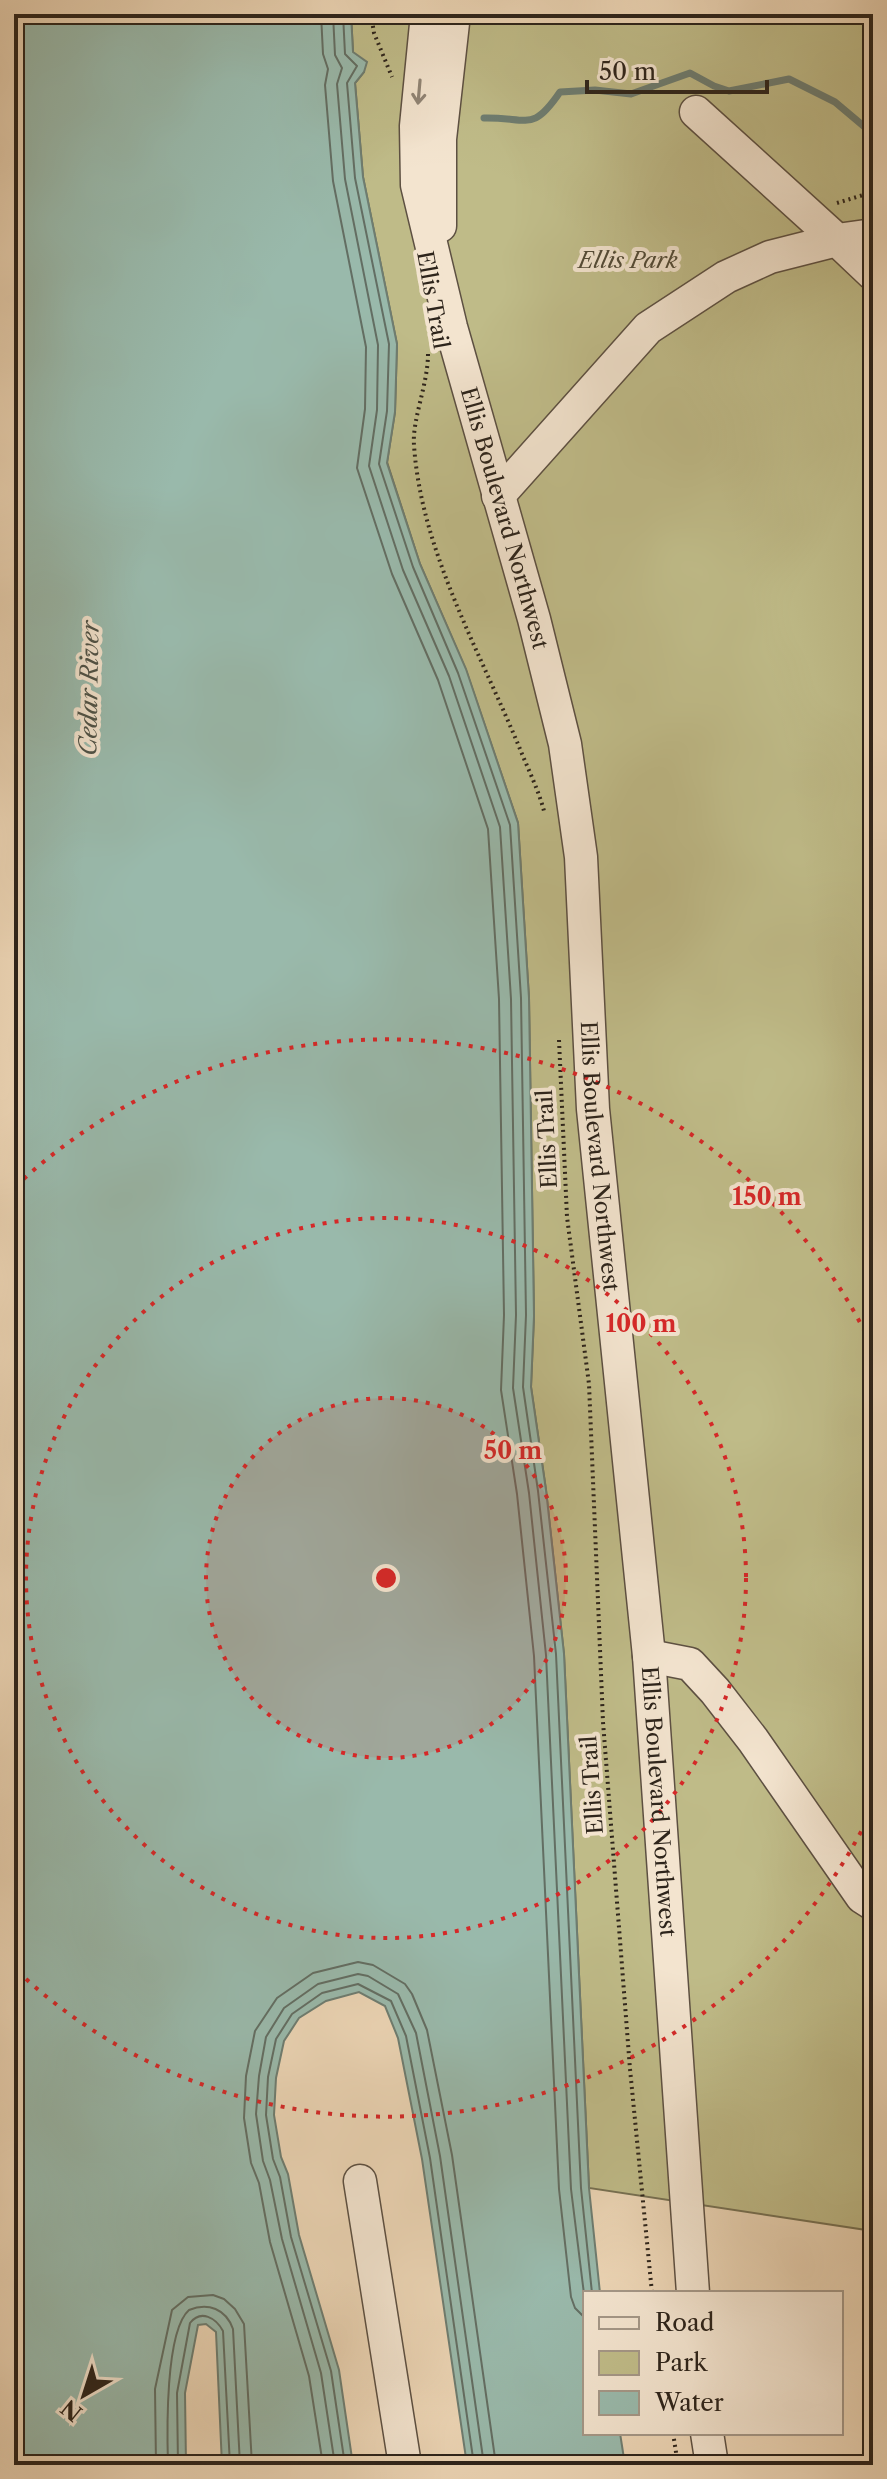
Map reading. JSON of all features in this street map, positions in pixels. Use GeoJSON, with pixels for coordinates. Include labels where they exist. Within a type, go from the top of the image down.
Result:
{"type":"FeatureCollection","features":[{"type":"Feature","properties":{"kind":"street","name":"Ellis Boulevard Northwest"},"geometry":{"type":"LineString","coordinates":[[439,273],[440,139],[454,14]]}},
{"type":"Feature","properties":{"kind":"street","name":"Ellis Boulevard Northwest"},"geometry":{"type":"LineString","coordinates":[[417,15],[417,185],[451,327],[534,619],[565,744],[581,857],[593,1109],[649,1656],[693,2291]]}},
{"type":"Feature","properties":{"kind":"street"},"geometry":{"type":"LineString","coordinates":[[696,112],[873,274]]}},
{"type":"Feature","properties":{"kind":"street"},"geometry":{"type":"LineString","coordinates":[[498,496],[648,328],[726,277],[770,257],[837,240],[873,235]]}},
{"type":"Feature","properties":{"kind":"street"},"geometry":{"type":"LineString","coordinates":[[649,1656],[690,1664],[715,1691],[753,1740],[862,1897],[873,1904]]}},
{"type":"Feature","properties":{"kind":"street"},"geometry":{"type":"LineString","coordinates":[[360,2181],[405,2465]]}},
{"type":"Feature","properties":{"kind":"street"},"geometry":{"type":"LineString","coordinates":[[707,2435],[712,2465]]}},
{"type":"Feature","properties":{"kind":"path"},"geometry":{"type":"LineString","coordinates":[[371,14],[374,33],[394,82]]}},
{"type":"Feature","properties":{"kind":"path"},"geometry":{"type":"LineString","coordinates":[[372,22],[417,15]]}},
{"type":"Feature","properties":{"kind":"path","name":"Ellis Trail"},"geometry":{"type":"LineString","coordinates":[[428,348],[428,376],[413,440],[419,488],[441,567],[495,687],[544,809],[546,824]]}},
{"type":"Feature","properties":{"kind":"path","name":"Ellis Trail"},"geometry":{"type":"LineString","coordinates":[[559,1029],[567,1217],[589,1384],[603,1722],[630,2069],[652,2291]]}},
{"type":"Feature","properties":{"kind":"path"},"geometry":{"type":"LineString","coordinates":[[673,2435],[678,2465]]}},
{"type":"Feature","properties":{"kind":"green space","name":"Ellis Park"},"geometry":{"type":"Polygon","coordinates":[[[351,14],[873,14],[873,2231],[589,2188],[564,1654],[531,1387],[534,1316],[529,998],[518,823],[466,670],[420,564],[387,462],[395,412],[397,344],[363,177],[355,83],[364,72],[353,52],[351,14]]]}},
{"type":"Feature","properties":{"kind":"water","name":"Cedar River"},"geometry":{"type":"Polygon","coordinates":[[[14,14],[351,14],[353,52],[367,62],[355,83],[363,177],[397,344],[395,412],[387,463],[420,564],[466,669],[518,823],[529,998],[534,1316],[531,1387],[564,1654],[589,2188],[600,2291],[583,2291],[583,2435],[620,2435],[625,2465],[467,2465],[422,2159],[398,2038],[385,2006],[359,1992],[326,2001],[299,2018],[284,2041],[276,2078],[274,2115],[299,2235],[339,2370],[353,2465],[222,2465],[216,2332],[206,2324],[198,2325],[185,2393],[186,2465],[14,2465],[14,14]]]}},
{"type":"Feature","properties":{"kind":"waterway"},"geometry":{"type":"LineString","coordinates":[[484,118],[528,120],[543,113],[560,92],[595,90],[631,94],[690,73],[729,91],[789,79],[835,102],[873,134]]}}]}
